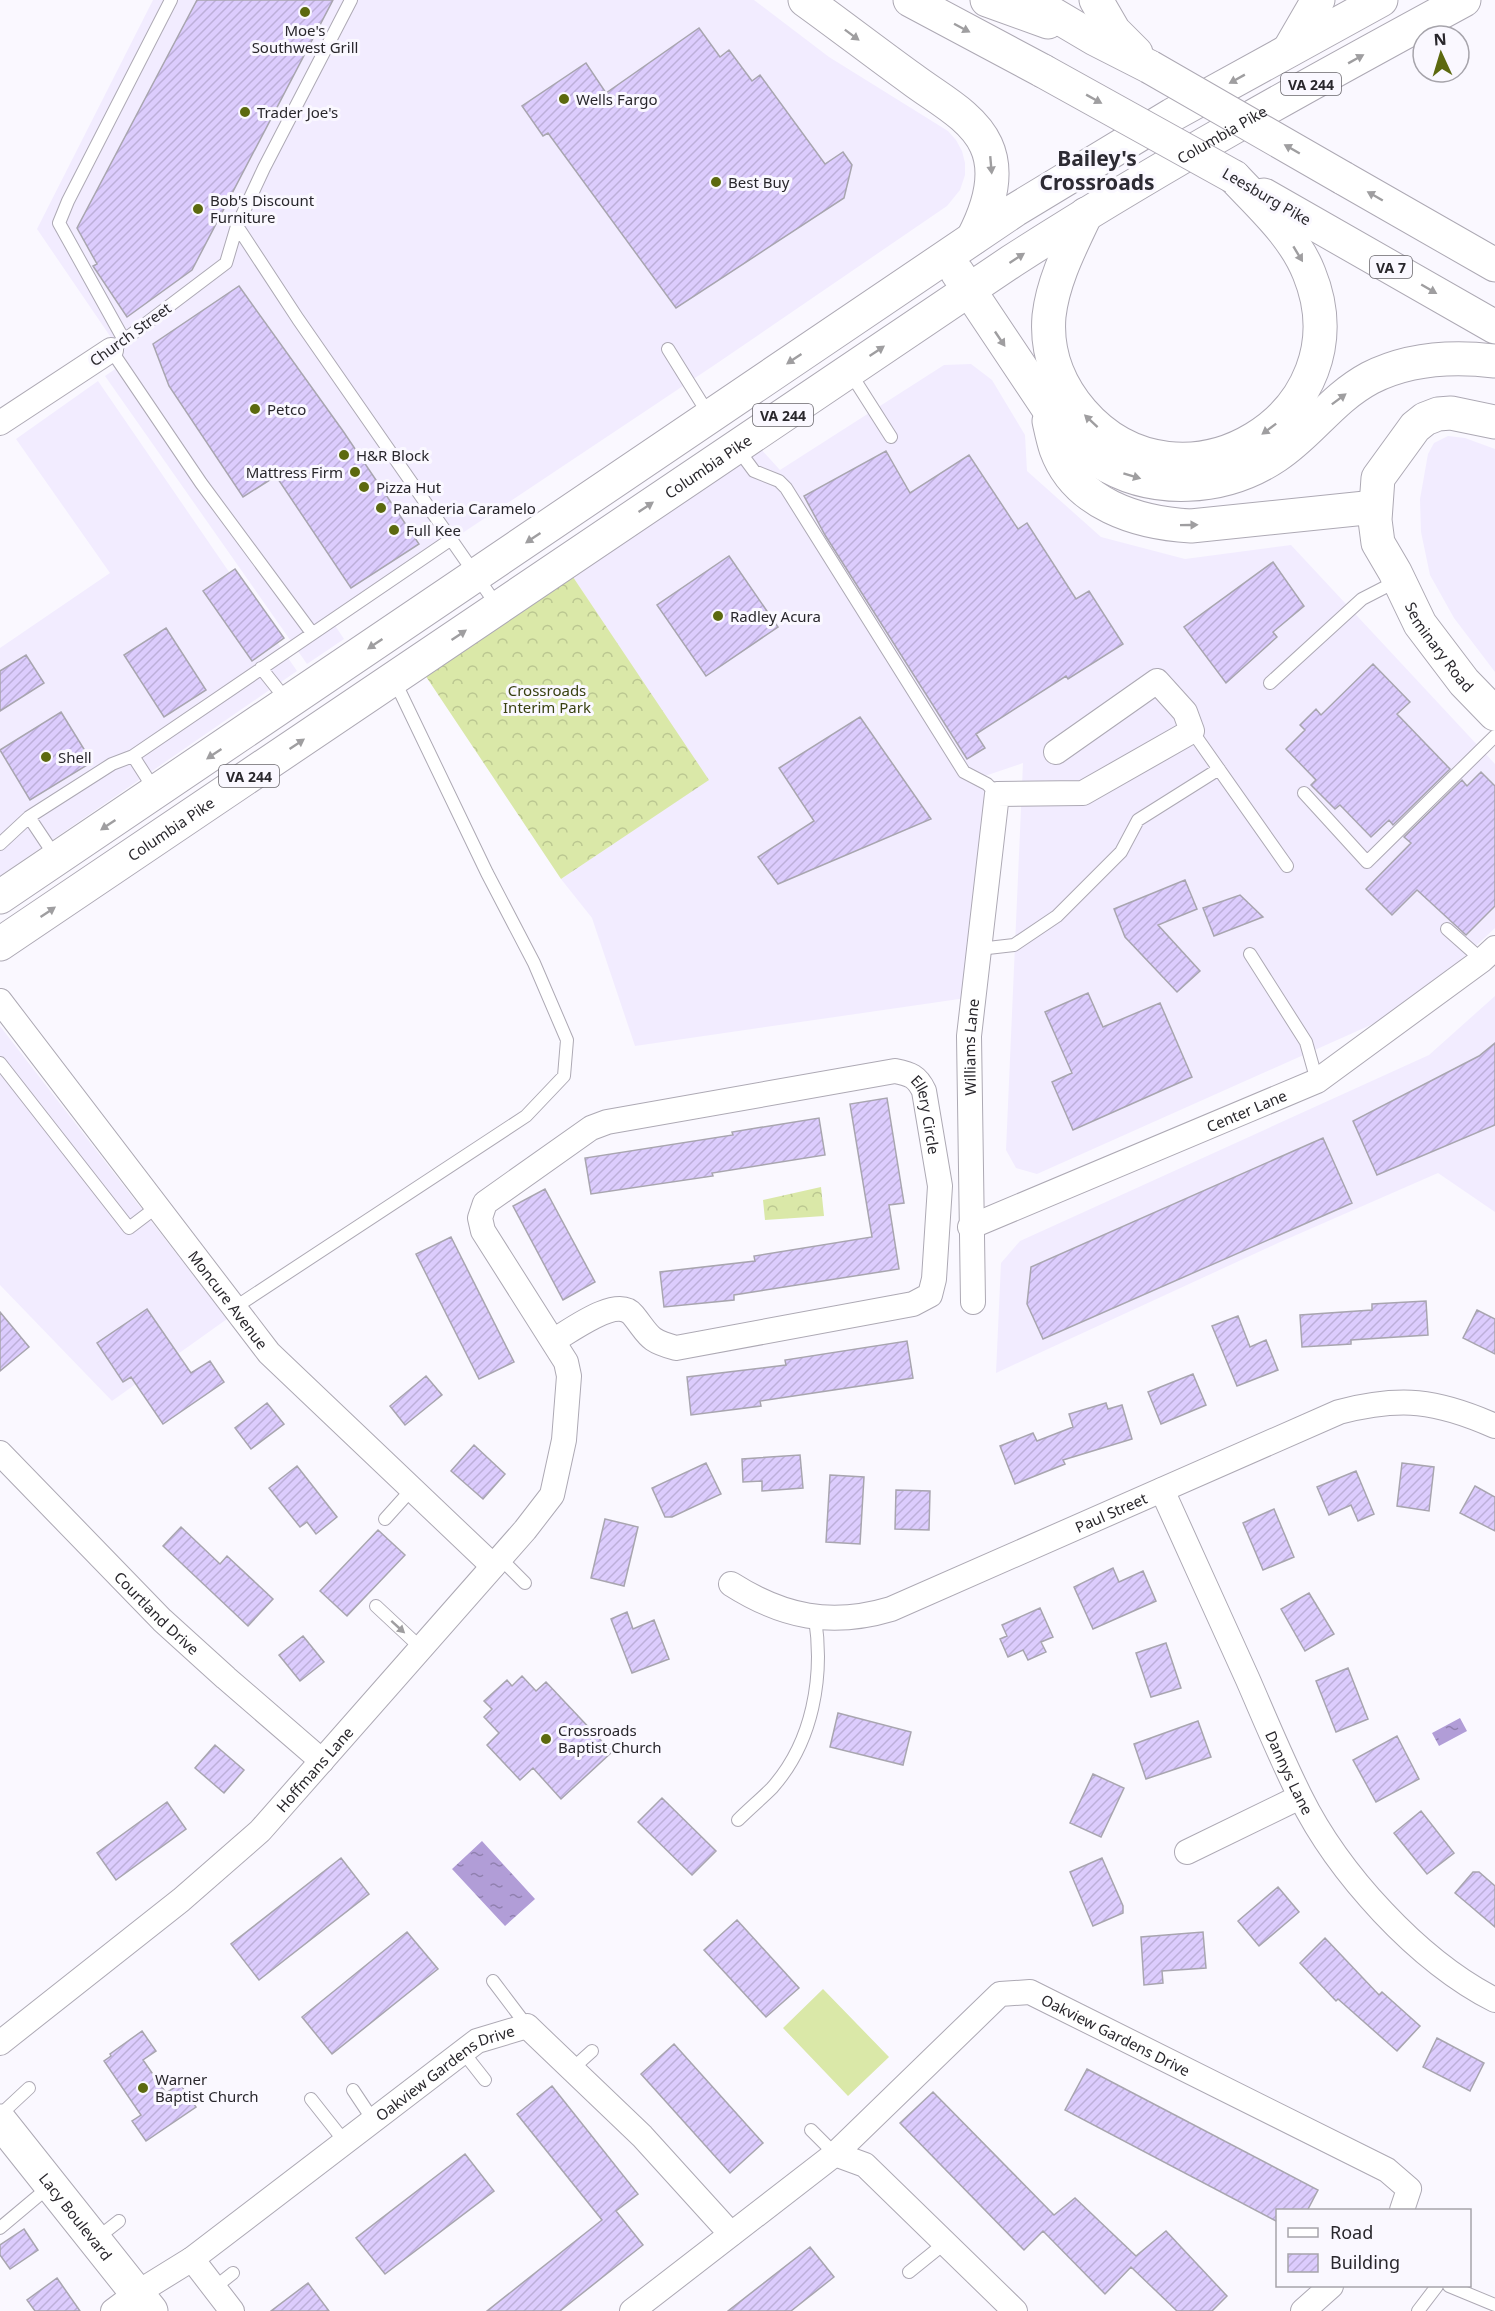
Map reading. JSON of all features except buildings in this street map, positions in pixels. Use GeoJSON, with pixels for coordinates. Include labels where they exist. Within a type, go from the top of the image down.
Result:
{"type":"FeatureCollection","features":[{"type":"Feature","properties":{"kind":"main road"},"geometry":{"type":"LineString","coordinates":[[806,0],[958,113],[981,136],[990,155],[991,185],[985,210],[960,247],[968,290],[1064,432],[1101,463],[1127,475],[1160,483],[1190,485],[1220,481],[1250,471],[1277,456],[1338,400],[1354,388],[1392,368],[1441,359],[1495,361]]}},
{"type":"Feature","properties":{"kind":"main road","name":"Leesburg Pike"},"geometry":{"type":"LineString","coordinates":[[910,0],[1234,177],[1495,327]]}},
{"type":"Feature","properties":{"kind":"main road"},"geometry":{"type":"LineString","coordinates":[[987,0],[1105,35]]}},
{"type":"Feature","properties":{"kind":"main road"},"geometry":{"type":"LineString","coordinates":[[1029,0],[1105,35],[1150,67],[1495,264]]}},
{"type":"Feature","properties":{"kind":"main road"},"geometry":{"type":"LineString","coordinates":[[1096,0],[1105,35]]}},
{"type":"Feature","properties":{"kind":"main road"},"geometry":{"type":"LineString","coordinates":[[1289,51],[1318,0]]}},
{"type":"Feature","properties":{"kind":"main road","name":"VA 244"},"geometry":{"type":"LineString","coordinates":[[0,897],[960,247],[1103,155],[1381,0]]}},
{"type":"Feature","properties":{"kind":"main road","name":"Columbia Pike"},"geometry":{"type":"LineString","coordinates":[[0,944],[968,290],[1086,214],[1414,15],[1464,0]]}},
{"type":"Feature","properties":{"kind":"main road"},"geometry":{"type":"LineString","coordinates":[[1086,214],[1067,256],[1051,301],[1049,329],[1051,356],[1058,377],[1089,420],[1109,436],[1132,449],[1176,459],[1194,459],[1220,454],[1244,445],[1267,431],[1285,416],[1300,396],[1311,373],[1317,351],[1319,325],[1317,299],[1309,272],[1283,230],[1234,177]]}},
{"type":"Feature","properties":{"kind":"main road"},"geometry":{"type":"LineString","coordinates":[[1046,408],[1056,449],[1067,471],[1106,505],[1136,518],[1163,524],[1191,526],[1375,507]]}},
{"type":"Feature","properties":{"kind":"main road","name":"Seminary Road"},"geometry":{"type":"LineString","coordinates":[[1494,715],[1464,682],[1420,624],[1378,543],[1375,507],[1378,478],[1402,442],[1414,427],[1425,419],[1438,414],[1458,413],[1495,422]]}},
{"type":"Feature","properties":{"kind":"main road","name":"Seminary Road"},"geometry":{"type":"LineString","coordinates":[[1395,455],[1398,489],[1397,576]]}},
{"type":"Feature","properties":{"kind":"main road","name":"Lacy Boulevard"},"geometry":{"type":"LineString","coordinates":[[0,2120],[52,2185],[107,2230],[133,2305]]}},
{"type":"Feature","properties":{"kind":"street","name":"Church Street"},"geometry":{"type":"LineString","coordinates":[[0,423],[117,345]]}},
{"type":"Feature","properties":{"kind":"street"},"geometry":{"type":"LineString","coordinates":[[997,794],[1083,794],[1192,730],[1185,712],[1157,681],[1056,752]]}},
{"type":"Feature","properties":{"kind":"street","name":"Williams Lane"},"geometry":{"type":"LineString","coordinates":[[973,1302],[970,1227],[969,1036],[997,794]]}},
{"type":"Feature","properties":{"kind":"street","name":"Center Lane"},"geometry":{"type":"LineString","coordinates":[[970,1227],[1317,1081],[1488,954]]}},
{"type":"Feature","properties":{"kind":"street","name":"Moncure Avenue"},"geometry":{"type":"LineString","coordinates":[[0,1001],[234,1308],[283,1367],[412,1489],[496,1562]]}},
{"type":"Feature","properties":{"kind":"street","name":"Ellery Circle"},"geometry":{"type":"LineString","coordinates":[[553,1341],[606,1311],[621,1308],[631,1312],[654,1342],[676,1348],[913,1304],[930,1295],[934,1279],[940,1186],[924,1091],[919,1080],[910,1074],[895,1071],[607,1122],[591,1128],[496,1193],[485,1203],[480,1218],[483,1231],[566,1362],[569,1376],[564,1440]]}},
{"type":"Feature","properties":{"kind":"street","name":"Paul Street"},"geometry":{"type":"LineString","coordinates":[[731,1584],[756,1600],[784,1611],[815,1618],[844,1618],[891,1609],[1339,1412],[1369,1404],[1400,1401],[1433,1404],[1462,1411],[1495,1426]]}},
{"type":"Feature","properties":{"kind":"street","name":"Hoffmans Lane"},"geometry":{"type":"LineString","coordinates":[[0,2043],[181,1900],[251,1839],[421,1648],[552,1495],[564,1440]]}},
{"type":"Feature","properties":{"kind":"street","name":"Courtland Drive"},"geometry":{"type":"LineString","coordinates":[[0,1453],[162,1620],[322,1761]]}},
{"type":"Feature","properties":{"kind":"street","name":"Dannys Lane"},"geometry":{"type":"LineString","coordinates":[[1162,1490],[1300,1797],[1346,1868],[1375,1905],[1412,1941],[1439,1964],[1495,2000]]}},
{"type":"Feature","properties":{"kind":"street"},"geometry":{"type":"LineString","coordinates":[[1187,1852],[1300,1797]]}},
{"type":"Feature","properties":{"kind":"street","name":"Oakview Gardens Drive"},"geometry":{"type":"LineString","coordinates":[[632,2311],[835,2154],[1000,1994],[1030,1992],[1387,2170],[1408,2189],[1403,2209]]}},
{"type":"Feature","properties":{"kind":"street","name":"Oakview Gardens Drive"},"geometry":{"type":"LineString","coordinates":[[133,2305],[477,2041],[527,2026],[642,2136],[731,2234]]}},
{"type":"Feature","properties":{"kind":"street"},"geometry":{"type":"LineString","coordinates":[[835,2154],[865,2165],[1016,2311]]}},
{"type":"Feature","properties":{"kind":"street"},"geometry":{"type":"LineString","coordinates":[[192,2259],[232,2311]]}},
{"type":"Feature","properties":{"kind":"street"},"geometry":{"type":"LineString","coordinates":[[1303,2311],[1330,2287]]}},
{"type":"Feature","properties":{"kind":"lane"},"geometry":{"type":"LineString","coordinates":[[171,0],[68,201],[59,223],[117,345],[201,483],[312,633]]}},
{"type":"Feature","properties":{"kind":"lane","name":"Church Street"},"geometry":{"type":"LineString","coordinates":[[117,345],[226,263],[237,226],[264,168],[351,0]]}},
{"type":"Feature","properties":{"kind":"lane"},"geometry":{"type":"LineString","coordinates":[[237,226],[450,540],[499,608]]}},
{"type":"Feature","properties":{"kind":"lane"},"geometry":{"type":"LineString","coordinates":[[668,349],[710,416]]}},
{"type":"Feature","properties":{"kind":"lane"},"geometry":{"type":"LineString","coordinates":[[848,370],[891,437]]}},
{"type":"Feature","properties":{"kind":"lane"},"geometry":{"type":"LineString","coordinates":[[736,447],[753,471],[779,481],[786,488],[964,772],[987,784],[997,794]]}},
{"type":"Feature","properties":{"kind":"lane"},"geometry":{"type":"LineString","coordinates":[[0,844],[29,817],[112,764],[133,756],[450,540]]}},
{"type":"Feature","properties":{"kind":"lane"},"geometry":{"type":"LineString","coordinates":[[1270,684],[1362,599],[1397,576]]}},
{"type":"Feature","properties":{"kind":"lane"},"geometry":{"type":"LineString","coordinates":[[261,668],[289,703]]}},
{"type":"Feature","properties":{"kind":"lane"},"geometry":{"type":"LineString","coordinates":[[234,1308],[526,1116],[564,1076],[567,1040],[534,963],[487,873],[401,694],[390,681]]}},
{"type":"Feature","properties":{"kind":"lane"},"geometry":{"type":"LineString","coordinates":[[1304,793],[1367,862],[1494,715]]}},
{"type":"Feature","properties":{"kind":"lane"},"geometry":{"type":"LineString","coordinates":[[1192,730],[1287,866]]}},
{"type":"Feature","properties":{"kind":"lane"},"geometry":{"type":"LineString","coordinates":[[133,756],[156,793]]}},
{"type":"Feature","properties":{"kind":"lane"},"geometry":{"type":"LineString","coordinates":[[979,949],[1014,945],[1057,916],[1121,852],[1138,820],[1219,769]]}},
{"type":"Feature","properties":{"kind":"lane"},"geometry":{"type":"LineString","coordinates":[[29,817],[57,860]]}},
{"type":"Feature","properties":{"kind":"lane"},"geometry":{"type":"LineString","coordinates":[[1447,929],[1488,954]]}},
{"type":"Feature","properties":{"kind":"lane"},"geometry":{"type":"LineString","coordinates":[[1250,954],[1306,1042],[1317,1081]]}},
{"type":"Feature","properties":{"kind":"lane"},"geometry":{"type":"LineString","coordinates":[[0,1063],[129,1228],[158,1206]]}},
{"type":"Feature","properties":{"kind":"lane"},"geometry":{"type":"LineString","coordinates":[[385,1520],[412,1489]]}},
{"type":"Feature","properties":{"kind":"lane"},"geometry":{"type":"LineString","coordinates":[[496,1562],[525,1583]]}},
{"type":"Feature","properties":{"kind":"lane"},"geometry":{"type":"LineString","coordinates":[[376,1606],[421,1648]]}},
{"type":"Feature","properties":{"kind":"lane"},"geometry":{"type":"LineString","coordinates":[[738,1820],[772,1787],[795,1756],[808,1729],[815,1695],[818,1654],[815,1618]]}},
{"type":"Feature","properties":{"kind":"lane"},"geometry":{"type":"LineString","coordinates":[[493,1981],[527,2026]]}},
{"type":"Feature","properties":{"kind":"lane"},"geometry":{"type":"LineString","coordinates":[[572,2069],[592,2051]]}},
{"type":"Feature","properties":{"kind":"lane"},"geometry":{"type":"LineString","coordinates":[[463,2052],[486,2080]]}},
{"type":"Feature","properties":{"kind":"lane"},"geometry":{"type":"LineString","coordinates":[[0,2120],[29,2088]]}},
{"type":"Feature","properties":{"kind":"lane"},"geometry":{"type":"LineString","coordinates":[[353,2090],[373,2120]]}},
{"type":"Feature","properties":{"kind":"lane"},"geometry":{"type":"LineString","coordinates":[[311,2099],[345,2142]]}},
{"type":"Feature","properties":{"kind":"lane"},"geometry":{"type":"LineString","coordinates":[[811,2130],[835,2154]]}},
{"type":"Feature","properties":{"kind":"lane"},"geometry":{"type":"LineString","coordinates":[[0,2228],[52,2185]]}},
{"type":"Feature","properties":{"kind":"lane"},"geometry":{"type":"LineString","coordinates":[[909,2272],[945,2243]]}},
{"type":"Feature","properties":{"kind":"lane"},"geometry":{"type":"LineString","coordinates":[[214,2288],[233,2273]]}},
{"type":"Feature","properties":{"kind":"lane"},"geometry":{"type":"LineString","coordinates":[[1418,2311],[1436,2287]]}},
{"type":"Feature","properties":{"kind":"lane"},"geometry":{"type":"LineString","coordinates":[[1451,2287],[1495,2305]]}},
{"type":"Feature","properties":{"kind":"shaded area"},"geometry":{"type":"Polygon","coordinates":[[[153,0],[754,0],[829,57],[948,131],[962,151],[965,175],[960,190],[947,206],[713,366],[434,552],[334,624],[344,639],[307,664],[105,376],[127,361],[37,229],[153,0]]]}},
{"type":"Feature","properties":{"kind":"shaded area"},"geometry":{"type":"Polygon","coordinates":[[[971,364],[992,380],[1025,435],[1027,471],[1101,537],[1185,559],[1291,545],[1495,764],[1495,928],[1411,1007],[1037,1174],[1016,1168],[1006,1150],[1023,763],[976,779],[987,784],[973,997],[635,1046],[592,918],[561,879],[708,780],[571,574],[759,447],[780,470],[944,365],[971,364]]]}},
{"type":"Feature","properties":{"kind":"shaded area"},"geometry":{"type":"Polygon","coordinates":[[[98,381],[297,671],[0,876],[0,648],[110,573],[16,439],[98,381]]]}},
{"type":"Feature","properties":{"kind":"shaded area"},"geometry":{"type":"Polygon","coordinates":[[[1448,436],[1465,438],[1495,449],[1495,672],[1454,618],[1430,575],[1421,532],[1420,499],[1428,454],[1434,443],[1448,436]]]}},
{"type":"Feature","properties":{"kind":"shaded area"},"geometry":{"type":"Polygon","coordinates":[[[1495,996],[1495,1212],[1438,1173],[1278,1243],[996,1373],[1001,1263],[1020,1241],[1429,1055],[1495,996]]]}},
{"type":"Feature","properties":{"kind":"shaded area"},"geometry":{"type":"Polygon","coordinates":[[[0,1026],[227,1319],[112,1401],[0,1285],[0,1026]]]}},
{"type":"Feature","properties":{"kind":"green space","name":"Crossroads Interim Park"},"geometry":{"type":"Polygon","coordinates":[[[571,574],[709,780],[561,879],[423,672],[571,574]]]}},
{"type":"Feature","properties":{"kind":"green space"},"geometry":{"type":"Polygon","coordinates":[[[513,683],[525,687],[535,701],[523,709],[515,700],[508,697],[506,687],[513,683]]]}},
{"type":"Feature","properties":{"kind":"green space"},"geometry":{"type":"Polygon","coordinates":[[[821,1187],[824,1216],[765,1220],[763,1200],[821,1187]]]}},
{"type":"Feature","properties":{"kind":"green space"},"geometry":{"type":"Polygon","coordinates":[[[823,1989],[889,2057],[848,2096],[783,2028],[823,1989]]]}},
{"type":"Feature","properties":{"kind":"water"},"geometry":{"type":"Polygon","coordinates":[[[1460,1718],[1467,1731],[1439,1746],[1432,1733],[1460,1718]]]}},
{"type":"Feature","properties":{"kind":"water"},"geometry":{"type":"Polygon","coordinates":[[[482,1841],[535,1899],[505,1926],[452,1869],[482,1841]]]}},
{"type":"Feature","properties":{"kind":"place","name":"Moe's Southwest Grill"},"geometry":{"type":"Point","coordinates":[305,12]}},
{"type":"Feature","properties":{"kind":"place","name":"Wells Fargo"},"geometry":{"type":"Point","coordinates":[564,99]}},
{"type":"Feature","properties":{"kind":"place","name":"Trader Joe's"},"geometry":{"type":"Point","coordinates":[245,112]}},
{"type":"Feature","properties":{"kind":"place","name":"Best Buy"},"geometry":{"type":"Point","coordinates":[716,182]}},
{"type":"Feature","properties":{"kind":"place","name":"Bob's Discount Furniture"},"geometry":{"type":"Point","coordinates":[198,209]}},
{"type":"Feature","properties":{"kind":"place","name":"Petco"},"geometry":{"type":"Point","coordinates":[255,409]}},
{"type":"Feature","properties":{"kind":"place","name":"H&R Block"},"geometry":{"type":"Point","coordinates":[344,455]}},
{"type":"Feature","properties":{"kind":"place","name":"Mattress Firm"},"geometry":{"type":"Point","coordinates":[355,472]}},
{"type":"Feature","properties":{"kind":"place","name":"Pizza Hut"},"geometry":{"type":"Point","coordinates":[364,487]}},
{"type":"Feature","properties":{"kind":"place","name":"Panaderia Caramelo"},"geometry":{"type":"Point","coordinates":[381,508]}},
{"type":"Feature","properties":{"kind":"place","name":"Full Kee"},"geometry":{"type":"Point","coordinates":[394,530]}},
{"type":"Feature","properties":{"kind":"place","name":"Radley Acura"},"geometry":{"type":"Point","coordinates":[718,616]}},
{"type":"Feature","properties":{"kind":"place","name":"Shell"},"geometry":{"type":"Point","coordinates":[46,757]}},
{"type":"Feature","properties":{"kind":"place","name":"Crossroads Baptist Church"},"geometry":{"type":"Point","coordinates":[546,1739]}},
{"type":"Feature","properties":{"kind":"place","name":"Warner Baptist Church"},"geometry":{"type":"Point","coordinates":[143,2088]}},
{"type":"Feature","properties":{"kind":"district","name":"Bailey's Crossroads"},"geometry":{"type":"Point","coordinates":[1097,170]}}]}
